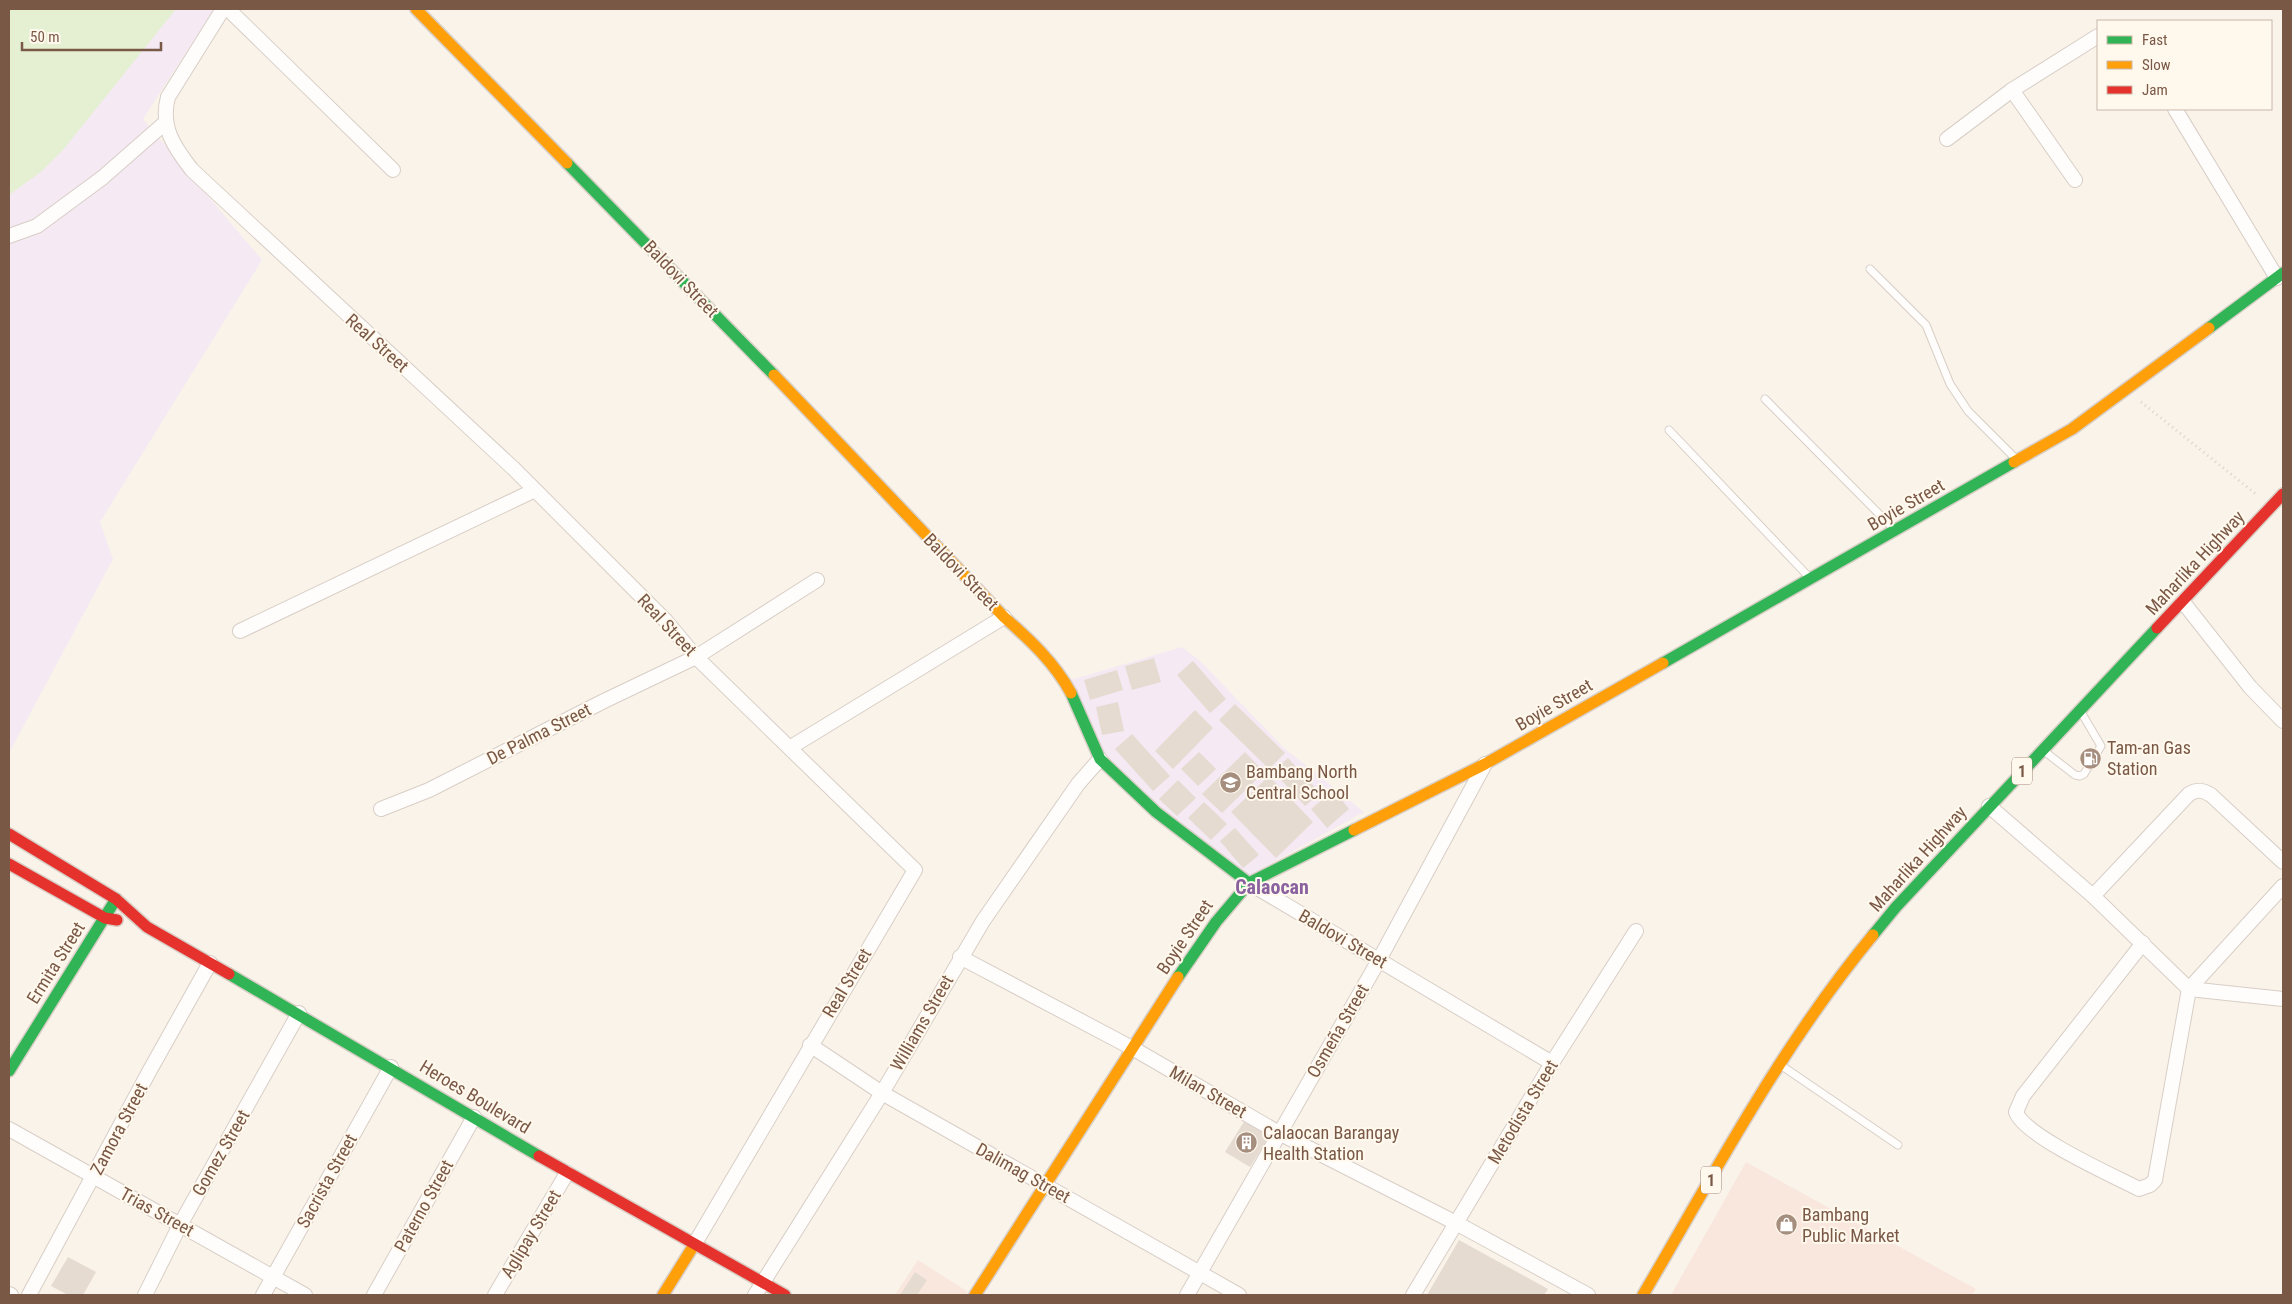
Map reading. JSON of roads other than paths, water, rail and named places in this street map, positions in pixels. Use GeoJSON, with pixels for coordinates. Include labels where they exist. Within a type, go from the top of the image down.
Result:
{"type":"FeatureCollection","features":[{"type":"Feature","properties":{"kind":"street","name":"Real Street"},"geometry":{"type":"LineString","coordinates":[[223,9],[168,97],[164,111],[166,122],[178,152],[192,170],[535,490],[666,621],[696,657],[914,870],[663,1295]]}},
{"type":"Feature","properties":{"kind":"street"},"geometry":{"type":"LineString","coordinates":[[228,9],[393,170]]}},
{"type":"Feature","properties":{"kind":"street","name":"Baldovi Street"},"geometry":{"type":"LineString","coordinates":[[416,9],[746,345],[1004,617],[1039,648],[1061,674],[1078,706],[1100,759],[1156,812],[1249,883],[1552,1063]]}},
{"type":"Feature","properties":{"kind":"street"},"geometry":{"type":"LineString","coordinates":[[1947,139],[2012,90],[2097,37]]}},
{"type":"Feature","properties":{"kind":"street"},"geometry":{"type":"LineString","coordinates":[[2012,90],[2076,180]]}},
{"type":"Feature","properties":{"kind":"street"},"geometry":{"type":"LineString","coordinates":[[2176,110],[2280,275]]}},
{"type":"Feature","properties":{"kind":"street"},"geometry":{"type":"LineString","coordinates":[[9,236],[37,226],[102,178],[166,122]]}},
{"type":"Feature","properties":{"kind":"street","name":"Boyie Street"},"geometry":{"type":"LineString","coordinates":[[975,1295],[1134,1049],[1206,933],[1228,905],[1249,883],[1485,764],[2018,461],[2072,429],[2127,390],[2280,275]]}},
{"type":"Feature","properties":{"kind":"street"},"geometry":{"type":"LineString","coordinates":[[240,631],[535,490]]}},
{"type":"Feature","properties":{"kind":"street","name":"Maharlika Highway"},"geometry":{"type":"LineString","coordinates":[[1643,1295],[1779,1064],[1835,981],[1896,907],[2283,494]]}},
{"type":"Feature","properties":{"kind":"street","name":"De Palma Street"},"geometry":{"type":"LineString","coordinates":[[381,809],[429,790],[604,701],[696,657],[817,580]]}},
{"type":"Feature","properties":{"kind":"street"},"geometry":{"type":"LineString","coordinates":[[2183,602],[2250,687],[2283,721]]}},
{"type":"Feature","properties":{"kind":"street"},"geometry":{"type":"LineString","coordinates":[[791,748],[1004,617]]}},
{"type":"Feature","properties":{"kind":"street","name":"Williams Street"},"geometry":{"type":"LineString","coordinates":[[755,1295],[882,1093],[960,957],[983,921],[1078,784],[1100,759]]}},
{"type":"Feature","properties":{"kind":"street","name":"Osmeña Street"},"geometry":{"type":"LineString","coordinates":[[1187,1295],[1379,960],[1485,764]]}},
{"type":"Feature","properties":{"kind":"street"},"geometry":{"type":"LineString","coordinates":[[2093,896],[2190,794],[2200,790],[2211,795],[2283,862]]}},
{"type":"Feature","properties":{"kind":"street"},"geometry":{"type":"LineString","coordinates":[[1990,806],[2093,896],[2189,989],[2283,999]]}},
{"type":"Feature","properties":{"kind":"street","name":"Heroes Boulevard"},"geometry":{"type":"LineString","coordinates":[[9,834],[116,899],[147,927],[391,1067],[567,1174],[785,1295]]}},
{"type":"Feature","properties":{"kind":"street","name":"Heroes Boulevard"},"geometry":{"type":"LineString","coordinates":[[9,864],[105,918],[147,927]]}},
{"type":"Feature","properties":{"kind":"street"},"geometry":{"type":"LineString","coordinates":[[2143,943],[2023,1096],[2016,1112],[2018,1118],[2055,1145],[2139,1189],[2150,1185],[2155,1180],[2189,989],[2283,886]]}},
{"type":"Feature","properties":{"kind":"street","name":"Ermita Street"},"geometry":{"type":"LineString","coordinates":[[9,1071],[116,899]]}},
{"type":"Feature","properties":{"kind":"street","name":"Metodista Street"},"geometry":{"type":"LineString","coordinates":[[1413,1295],[1552,1063],[1636,931]]}},
{"type":"Feature","properties":{"kind":"street","name":"Milan Street"},"geometry":{"type":"LineString","coordinates":[[960,957],[1134,1049],[1279,1133],[1456,1223],[1588,1295]]}},
{"type":"Feature","properties":{"kind":"street","name":"Zamora Street"},"geometry":{"type":"LineString","coordinates":[[30,1295],[210,963]]}},
{"type":"Feature","properties":{"kind":"street","name":"Gomez Street"},"geometry":{"type":"LineString","coordinates":[[145,1295],[180,1225],[299,1013]]}},
{"type":"Feature","properties":{"kind":"street","name":"Dalimag Street"},"geometry":{"type":"LineString","coordinates":[[810,1045],[882,1093],[1239,1295]]}},
{"type":"Feature","properties":{"kind":"street","name":"Sacrista Street"},"geometry":{"type":"LineString","coordinates":[[263,1295],[391,1067]]}},
{"type":"Feature","properties":{"kind":"street","name":"Paterno Street"},"geometry":{"type":"LineString","coordinates":[[374,1295],[474,1118]]}},
{"type":"Feature","properties":{"kind":"street","name":"Trias Street"},"geometry":{"type":"LineString","coordinates":[[9,1129],[305,1295]]}},
{"type":"Feature","properties":{"kind":"street","name":"Aglipay Street"},"geometry":{"type":"LineString","coordinates":[[495,1295],[567,1174]]}},
{"type":"Feature","properties":{"kind":"lane"},"geometry":{"type":"LineString","coordinates":[[1870,269],[1926,325],[1950,384],[1968,411],[2018,461]]}},
{"type":"Feature","properties":{"kind":"lane"},"geometry":{"type":"LineString","coordinates":[[1765,399],[1896,531]]}},
{"type":"Feature","properties":{"kind":"lane"},"geometry":{"type":"LineString","coordinates":[[1669,430],[1811,580]]}},
{"type":"Feature","properties":{"kind":"lane"},"geometry":{"type":"LineString","coordinates":[[2042,750],[2075,775],[2080,776],[2084,774],[2101,746],[2080,711]]}},
{"type":"Feature","properties":{"kind":"lane"},"geometry":{"type":"LineString","coordinates":[[1779,1064],[1898,1145]]}},
{"type":"Feature","properties":{"kind":"place","name":"Tam-an Gas Station"},"geometry":{"type":"Point","coordinates":[2091,758]}},
{"type":"Feature","properties":{"kind":"place","name":"Bambang North Central School"},"geometry":{"type":"Point","coordinates":[1230,782]}},
{"type":"Feature","properties":{"kind":"place","name":"Calaocan Barangay Health Station"},"geometry":{"type":"Point","coordinates":[1247,1143]}},
{"type":"Feature","properties":{"kind":"place","name":"Bambang Public Market"},"geometry":{"type":"Point","coordinates":[1786,1225]}},
{"type":"Feature","properties":{"kind":"district","name":"Calaocan"},"geometry":{"type":"Point","coordinates":[1272,887]}}]}
